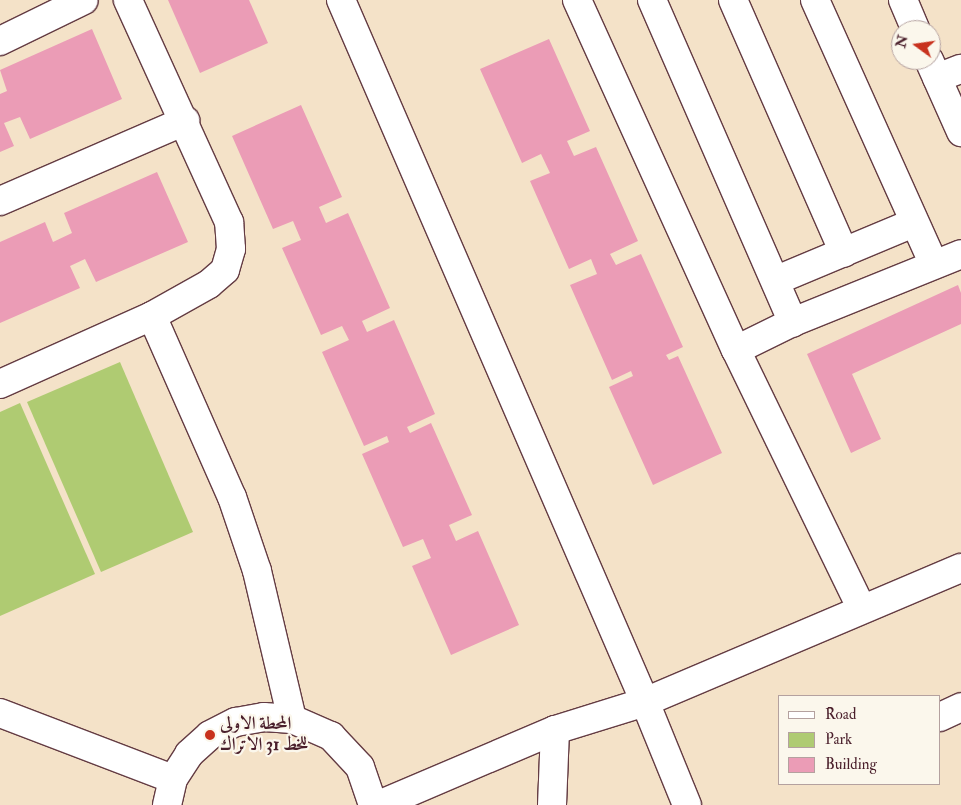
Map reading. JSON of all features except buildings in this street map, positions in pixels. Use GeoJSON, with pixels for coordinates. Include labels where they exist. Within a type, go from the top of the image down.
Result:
{"type":"FeatureCollection","features":[{"type":"Feature","properties":{"kind":"street"},"geometry":{"type":"LineString","coordinates":[[0,42],[84,0]]}},
{"type":"Feature","properties":{"kind":"street"},"geometry":{"type":"LineString","coordinates":[[0,384],[152,316],[209,284],[226,270],[231,249],[229,222],[185,121],[128,0]]}},
{"type":"Feature","properties":{"kind":"street"},"geometry":{"type":"LineString","coordinates":[[341,0],[645,702],[687,805]]}},
{"type":"Feature","properties":{"kind":"street"},"geometry":{"type":"LineString","coordinates":[[577,0],[736,350],[862,609]]}},
{"type":"Feature","properties":{"kind":"street"},"geometry":{"type":"LineString","coordinates":[[652,0],[777,280],[793,322]]}},
{"type":"Feature","properties":{"kind":"street"},"geometry":{"type":"LineString","coordinates":[[733,0],[844,252]]}},
{"type":"Feature","properties":{"kind":"street"},"geometry":{"type":"LineString","coordinates":[[815,0],[913,223],[934,265]]}},
{"type":"Feature","properties":{"kind":"street"},"geometry":{"type":"LineString","coordinates":[[903,0],[912,20]]}},
{"type":"Feature","properties":{"kind":"street"},"geometry":{"type":"LineString","coordinates":[[943,69],[961,132]]}},
{"type":"Feature","properties":{"kind":"street"},"geometry":{"type":"LineString","coordinates":[[0,201],[185,121]]}},
{"type":"Feature","properties":{"kind":"street"},"geometry":{"type":"LineString","coordinates":[[777,280],[913,223]]}},
{"type":"Feature","properties":{"kind":"street"},"geometry":{"type":"LineString","coordinates":[[736,350],[793,322],[961,254]]}},
{"type":"Feature","properties":{"kind":"street"},"geometry":{"type":"LineString","coordinates":[[152,316],[232,497],[257,571],[292,719]]}},
{"type":"Feature","properties":{"kind":"street"},"geometry":{"type":"LineString","coordinates":[[379,805],[555,730],[645,702],[961,568]]}},
{"type":"Feature","properties":{"kind":"street"},"geometry":{"type":"LineString","coordinates":[[941,717],[961,707]]}},
{"type":"Feature","properties":{"kind":"street"},"geometry":{"type":"LineString","coordinates":[[0,713],[170,792],[188,754],[210,735],[236,722],[254,719],[292,719],[325,733],[347,750],[360,767],[374,805]]}},
{"type":"Feature","properties":{"kind":"street"},"geometry":{"type":"LineString","coordinates":[[552,805],[555,730]]}},
{"type":"Feature","properties":{"kind":"green space"},"geometry":{"type":"Polygon","coordinates":[[[120,362],[193,532],[101,572],[27,402],[120,362]]]}},
{"type":"Feature","properties":{"kind":"green space"},"geometry":{"type":"Polygon","coordinates":[[[20,403],[95,574],[0,616],[0,412],[20,403]]]}},
{"type":"Feature","properties":{"kind":"place","name":"المحطة الاولى للخط 31 الاتراك"},"geometry":{"type":"Point","coordinates":[210,735]}}]}
